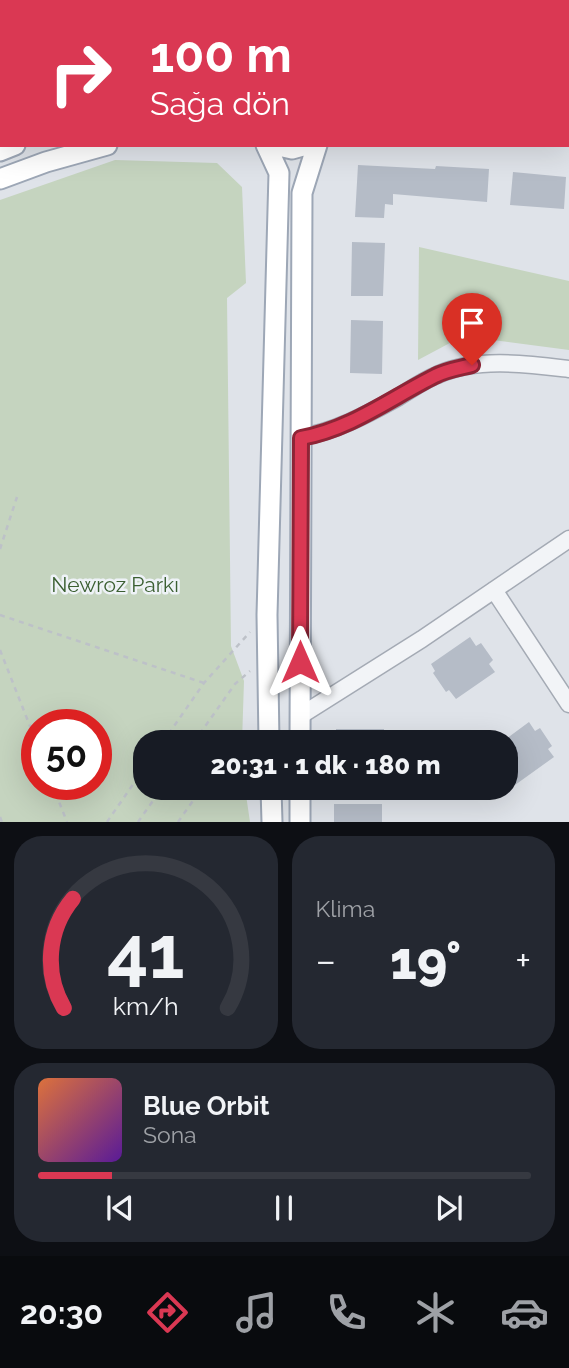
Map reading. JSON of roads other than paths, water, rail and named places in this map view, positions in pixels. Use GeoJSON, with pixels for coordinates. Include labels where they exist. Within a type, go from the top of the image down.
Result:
{"type":"FeatureCollection","features":[{"type":"Feature","properties":{"kind":"main road"},"geometry":{"type":"LineString","coordinates":[[0,179],[46,162],[100,147]]}},
{"type":"Feature","properties":{"kind":"main road"},"geometry":{"type":"LineString","coordinates":[[267,147],[279,173],[267,615],[269,730]]}},
{"type":"Feature","properties":{"kind":"main road"},"geometry":{"type":"LineString","coordinates":[[300,730],[302,193],[316,147]]}},
{"type":"Feature","properties":{"kind":"main road"},"geometry":{"type":"LineString","coordinates":[[271,800],[272,822]]}},
{"type":"Feature","properties":{"kind":"main road"},"geometry":{"type":"LineString","coordinates":[[300,800],[300,822]]}},
{"type":"Feature","properties":{"kind":"street"},"geometry":{"type":"LineString","coordinates":[[301,438],[335,429],[392,401],[437,374],[472,365],[531,365],[569,369]]}},
{"type":"Feature","properties":{"kind":"street"},"geometry":{"type":"LineString","coordinates":[[300,716],[569,539]]}},
{"type":"Feature","properties":{"kind":"street"},"geometry":{"type":"LineString","coordinates":[[494,590],[569,704]]}},
{"type":"Feature","properties":{"kind":"park label","name":"Newroz Parkı"},"geometry":{"type":"Point","coordinates":[115,584]}}]}
